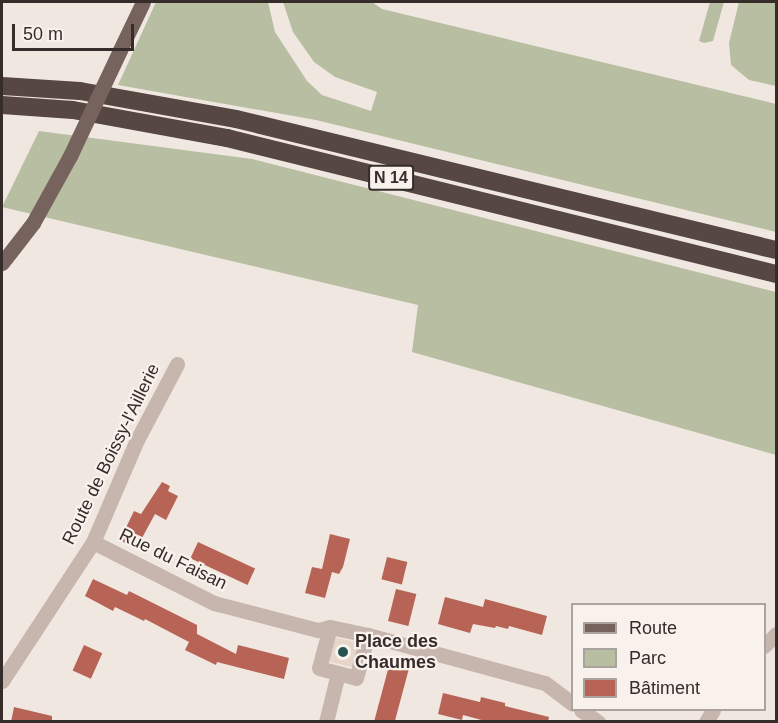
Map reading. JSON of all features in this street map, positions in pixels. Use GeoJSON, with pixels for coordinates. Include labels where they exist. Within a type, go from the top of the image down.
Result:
{"type":"FeatureCollection","features":[{"type":"Feature","properties":{"kind":"highway","name":"N 14"},"geometry":{"type":"LineString","coordinates":[[2,86],[80,91],[236,119],[777,250]]}},
{"type":"Feature","properties":{"kind":"highway","name":"N 14"},"geometry":{"type":"LineString","coordinates":[[2,105],[73,110],[227,138],[777,274]]}},
{"type":"Feature","properties":{"kind":"main road"},"geometry":{"type":"LineString","coordinates":[[2,263],[33,223],[70,156],[143,2]]}},
{"type":"Feature","properties":{"kind":"street","name":"Route de Boissy-l'Aillerie"},"geometry":{"type":"LineString","coordinates":[[2,681],[93,542],[137,440],[177,364]]}},
{"type":"Feature","properties":{"kind":"street","name":"Rue du Faisan"},"geometry":{"type":"LineString","coordinates":[[93,542],[214,603],[318,630],[330,627],[373,637],[545,683],[571,702]]}},
{"type":"Feature","properties":{"kind":"street"},"geometry":{"type":"LineString","coordinates":[[330,627],[319,668],[356,678],[373,637]]}},
{"type":"Feature","properties":{"kind":"street"},"geometry":{"type":"LineString","coordinates":[[766,645],[777,634]]}},
{"type":"Feature","properties":{"kind":"street"},"geometry":{"type":"LineString","coordinates":[[326,722],[338,673]]}},
{"type":"Feature","properties":{"kind":"street"},"geometry":{"type":"LineString","coordinates":[[582,711],[598,722]]}},
{"type":"Feature","properties":{"kind":"green space"},"geometry":{"type":"Polygon","coordinates":[[[156,2],[268,2],[275,32],[307,81],[322,95],[371,111],[377,92],[335,77],[314,62],[293,32],[283,2],[372,2],[382,9],[776,104],[776,232],[316,120],[118,85],[156,2]]]}},
{"type":"Feature","properties":{"kind":"green space"},"geometry":{"type":"Polygon","coordinates":[[[710,2],[724,2],[713,41],[704,43],[699,41],[710,2]]]}},
{"type":"Feature","properties":{"kind":"green space"},"geometry":{"type":"Polygon","coordinates":[[[739,2],[776,3],[776,86],[749,80],[731,65],[729,43],[739,2]]]}},
{"type":"Feature","properties":{"kind":"green space"},"geometry":{"type":"Polygon","coordinates":[[[39,131],[252,159],[776,292],[776,455],[412,352],[418,305],[2,207],[39,131]]]}},
{"type":"Feature","properties":{"kind":"shaded area","name":"Place des Chaumes"},"geometry":{"type":"Polygon","coordinates":[[[333,637],[359,643],[354,667],[327,661],[333,637]]]}},
{"type":"Feature","properties":{"kind":"building"},"geometry":{"type":"Polygon","coordinates":[[[162,482],[170,486],[168,491],[178,496],[166,520],[155,514],[136,549],[120,540],[134,511],[141,514],[162,482]]]}},
{"type":"Feature","properties":{"kind":"building"},"geometry":{"type":"Polygon","coordinates":[[[330,534],[350,539],[343,567],[339,574],[332,572],[325,598],[305,593],[312,567],[322,569],[330,534]]]}},
{"type":"Feature","properties":{"kind":"building"},"geometry":{"type":"Polygon","coordinates":[[[198,542],[255,569],[247,585],[190,558],[198,542]]]}},
{"type":"Feature","properties":{"kind":"building"},"geometry":{"type":"Polygon","coordinates":[[[387,557],[407,562],[402,584],[381,579],[387,557]]]}},
{"type":"Feature","properties":{"kind":"building"},"geometry":{"type":"Polygon","coordinates":[[[93,579],[127,595],[129,591],[197,625],[197,634],[236,654],[238,645],[289,658],[284,679],[217,662],[216,665],[185,650],[189,642],[145,619],[144,621],[115,607],[113,611],[85,596],[93,579]]]}},
{"type":"Feature","properties":{"kind":"building"},"geometry":{"type":"Polygon","coordinates":[[[396,589],[416,594],[408,626],[388,621],[396,589]]]}},
{"type":"Feature","properties":{"kind":"building"},"geometry":{"type":"Polygon","coordinates":[[[445,597],[483,607],[485,599],[547,616],[542,635],[509,626],[508,629],[473,624],[470,633],[438,624],[445,597]]]}},
{"type":"Feature","properties":{"kind":"building"},"geometry":{"type":"Polygon","coordinates":[[[84,645],[102,653],[91,679],[73,671],[84,645]]]}},
{"type":"Feature","properties":{"kind":"building"},"geometry":{"type":"Polygon","coordinates":[[[390,662],[409,667],[395,722],[374,722],[390,662]]]}},
{"type":"Feature","properties":{"kind":"building"},"geometry":{"type":"Polygon","coordinates":[[[443,693],[480,702],[481,697],[505,703],[505,706],[549,717],[548,722],[489,722],[463,715],[462,720],[438,714],[443,693]]]}},
{"type":"Feature","properties":{"kind":"building"},"geometry":{"type":"Polygon","coordinates":[[[14,707],[52,716],[52,722],[11,722],[14,707]]]}},
{"type":"Feature","properties":{"kind":"place","name":"Place des Chaumes"},"geometry":{"type":"Point","coordinates":[343,652]}}]}
